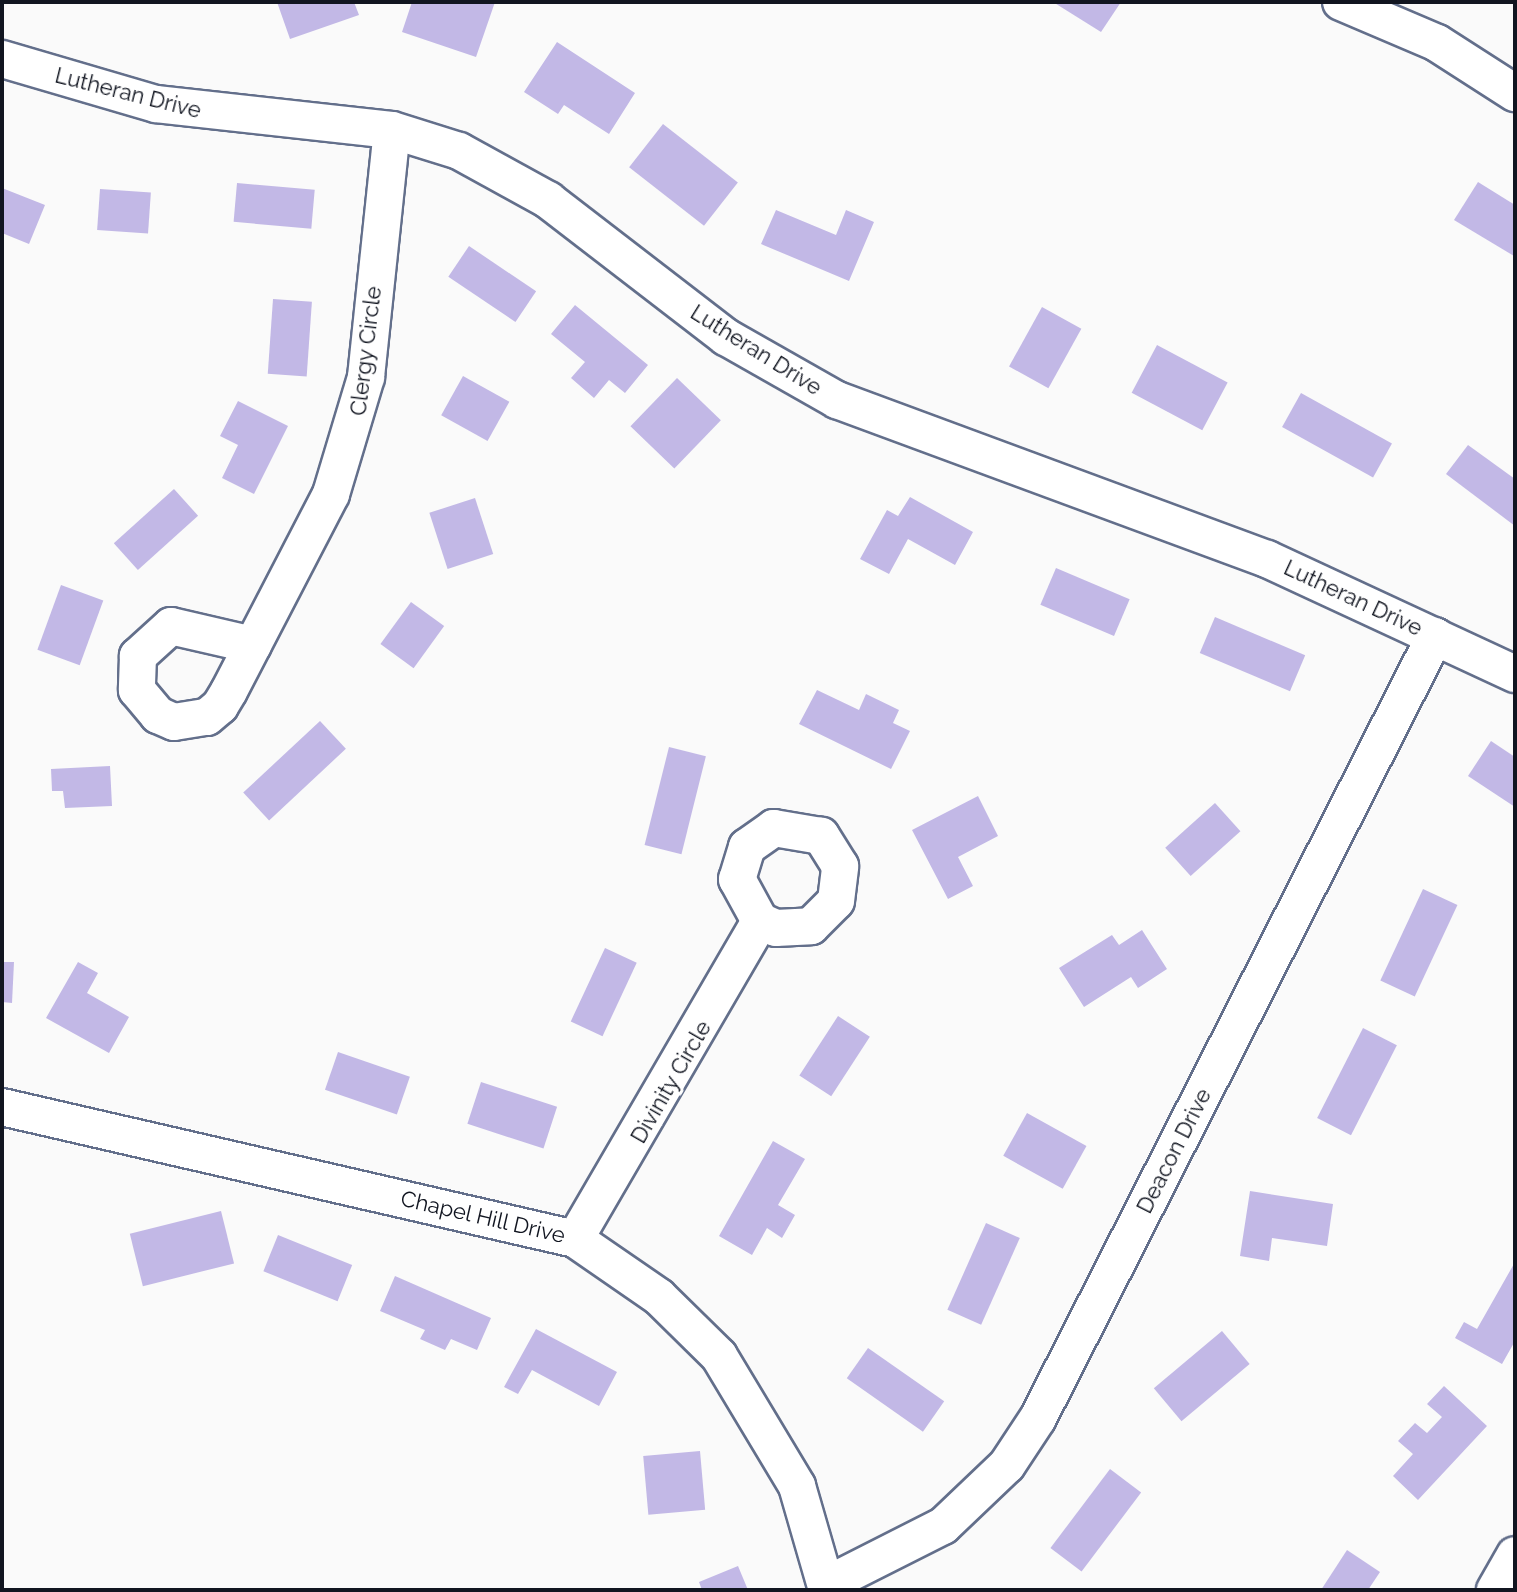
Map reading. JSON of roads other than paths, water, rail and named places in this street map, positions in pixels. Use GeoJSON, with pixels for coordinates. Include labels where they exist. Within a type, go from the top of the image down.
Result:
{"type":"FeatureCollection","features":[{"type":"Feature","properties":{"kind":"street"},"geometry":{"type":"LineString","coordinates":[[1341,2],[1437,43],[1515,93]]}},
{"type":"Feature","properties":{"kind":"street","name":"Lutheran Drive"},"geometry":{"type":"LineString","coordinates":[[2,59],[181,109],[392,130],[459,151],[548,200],[726,337],[837,400],[1267,559],[1515,674]]}},
{"type":"Feature","properties":{"kind":"street","name":"Clergy Circle"},"geometry":{"type":"LineString","coordinates":[[253,645],[331,494],[358,419],[392,130]]}},
{"type":"Feature","properties":{"kind":"street","name":"Deacon Drive"},"geometry":{"type":"LineString","coordinates":[[826,1588],[943,1526],[1007,1465],[1038,1418],[1435,636]]}},
{"type":"Feature","properties":{"kind":"street","name":"Divinity Circle"},"geometry":{"type":"LineString","coordinates":[[575,1239],[760,921]]}},
{"type":"Feature","properties":{"kind":"street","name":"Chapel Hill Drive"},"geometry":{"type":"LineString","coordinates":[[2,1107],[575,1239],[640,1282],[719,1356],[797,1486],[826,1588]]}},
{"type":"Feature","properties":{"kind":"street"},"geometry":{"type":"LineString","coordinates":[[1495,1590],[1515,1555]]}}]}
